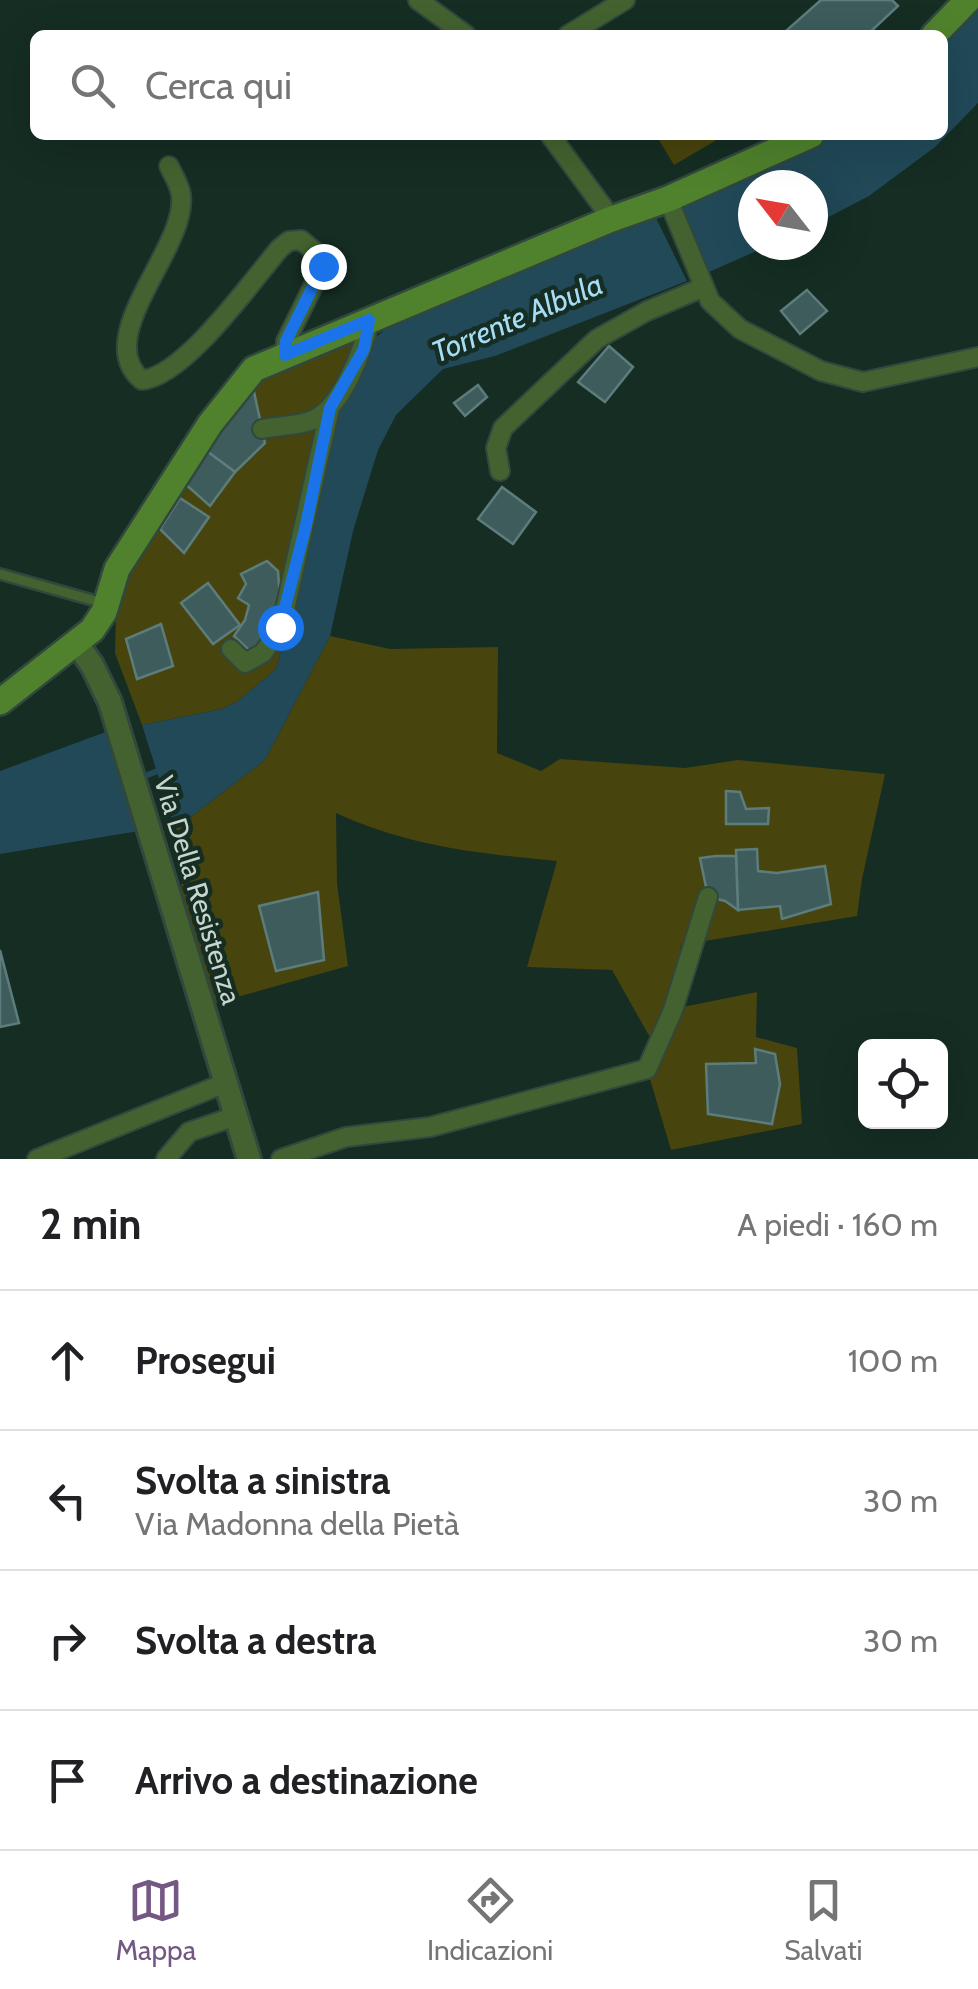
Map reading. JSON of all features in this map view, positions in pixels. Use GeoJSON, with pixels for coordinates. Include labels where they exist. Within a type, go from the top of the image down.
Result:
{"type":"FeatureCollection","features":[{"type":"Feature","properties":{"kind":"main road"},"geometry":{"type":"LineString","coordinates":[[939,30],[968,0]]}},
{"type":"Feature","properties":{"kind":"main road"},"geometry":{"type":"LineString","coordinates":[[0,702],[96,625],[117,569],[210,424],[254,370],[609,220],[672,211],[802,140]]}},
{"type":"Feature","properties":{"kind":"street"},"geometry":{"type":"LineString","coordinates":[[418,0],[459,30]]}},
{"type":"Feature","properties":{"kind":"street"},"geometry":{"type":"LineString","coordinates":[[576,30],[625,0]]}},
{"type":"Feature","properties":{"kind":"street"},"geometry":{"type":"LineString","coordinates":[[553,140],[609,220]]}},
{"type":"Feature","properties":{"kind":"street"},"geometry":{"type":"LineString","coordinates":[[169,166],[181,193],[179,224],[140,300],[127,337],[127,363],[133,373],[142,380],[153,379],[200,344],[280,248],[301,240],[320,256],[323,266],[286,341],[285,355]]}},
{"type":"Feature","properties":{"kind":"street"},"geometry":{"type":"LineString","coordinates":[[672,211],[710,301],[740,329],[821,371],[863,382],[978,358]]}},
{"type":"Feature","properties":{"kind":"street"},"geometry":{"type":"LineString","coordinates":[[500,471],[496,448],[503,428],[596,338],[704,287]]}},
{"type":"Feature","properties":{"kind":"street"},"geometry":{"type":"LineString","coordinates":[[231,649],[245,663],[263,653],[280,627],[330,408],[364,349],[369,320]]}},
{"type":"Feature","properties":{"kind":"street"},"geometry":{"type":"LineString","coordinates":[[262,429],[313,420],[330,408]]}},
{"type":"Feature","properties":{"kind":"street","name":"Via Della Resistenza"},"geometry":{"type":"LineString","coordinates":[[77,644],[101,683],[118,728],[248,1159]]}},
{"type":"Feature","properties":{"kind":"street"},"geometry":{"type":"LineString","coordinates":[[281,1159],[346,1137],[430,1127],[648,1069],[672,1010],[708,897]]}},
{"type":"Feature","properties":{"kind":"street"},"geometry":{"type":"LineString","coordinates":[[37,1159],[225,1083]]}},
{"type":"Feature","properties":{"kind":"street"},"geometry":{"type":"LineString","coordinates":[[166,1159],[189,1132],[236,1116]]}},
{"type":"Feature","properties":{"kind":"lane"},"geometry":{"type":"LineString","coordinates":[[0,574],[106,604]]}},
{"type":"Feature","properties":{"kind":"shaded area"},"geometry":{"type":"Polygon","coordinates":[[[659,140],[716,140],[674,165],[659,140]]]}},
{"type":"Feature","properties":{"kind":"shaded area"},"geometry":{"type":"Polygon","coordinates":[[[377,336],[333,416],[292,612],[276,669],[238,701],[222,709],[142,725],[115,653],[117,569],[166,519],[183,482],[235,472],[265,443],[253,387],[312,355],[377,336]]]}},
{"type":"Feature","properties":{"kind":"shaded area"},"geometry":{"type":"Polygon","coordinates":[[[330,636],[390,649],[498,647],[497,753],[541,771],[560,759],[685,768],[738,760],[885,774],[857,916],[681,945],[673,1009],[757,992],[756,1037],[797,1048],[802,1124],[671,1150],[647,1069],[656,1048],[612,970],[527,967],[557,861],[418,841],[336,813],[337,883],[348,966],[201,1007],[190,964],[175,829],[265,760],[330,636]]]}},
{"type":"Feature","properties":{"kind":"water"},"geometry":{"type":"Polygon","coordinates":[[[978,7],[978,103],[948,134],[948,39],[978,7]]]}},
{"type":"Feature","properties":{"kind":"water"},"geometry":{"type":"Polygon","coordinates":[[[826,140],[942,140],[869,196],[828,217],[828,170],[762,170],[826,140]]]}},
{"type":"Feature","properties":{"kind":"water"},"geometry":{"type":"Polygon","coordinates":[[[738,180],[738,259],[709,272],[681,203],[738,180]]]}},
{"type":"Feature","properties":{"kind":"water"},"geometry":{"type":"Polygon","coordinates":[[[654,214],[687,281],[495,356],[443,369],[396,415],[378,450],[353,531],[330,636],[265,760],[175,829],[142,725],[222,709],[238,701],[276,669],[292,612],[333,416],[377,336],[394,323],[654,214]]]}},
{"type":"Feature","properties":{"kind":"water"},"geometry":{"type":"Polygon","coordinates":[[[111,730],[145,830],[0,854],[0,771],[111,730]]]}},
{"type":"Feature","properties":{"kind":"building"},"geometry":{"type":"Polygon","coordinates":[[[821,0],[892,0],[898,6],[872,30],[787,30],[821,0]]]}},
{"type":"Feature","properties":{"kind":"building"},"geometry":{"type":"Polygon","coordinates":[[[807,290],[827,311],[800,334],[781,311],[807,290]]]}},
{"type":"Feature","properties":{"kind":"building"},"geometry":{"type":"Polygon","coordinates":[[[609,346],[633,367],[605,402],[578,382],[609,346]]]}},
{"type":"Feature","properties":{"kind":"building"},"geometry":{"type":"Polygon","coordinates":[[[478,385],[487,397],[465,416],[454,403],[478,385]]]}},
{"type":"Feature","properties":{"kind":"building"},"geometry":{"type":"Polygon","coordinates":[[[253,387],[265,443],[235,472],[204,449],[253,387]]]}},
{"type":"Feature","properties":{"kind":"building"},"geometry":{"type":"Polygon","coordinates":[[[204,449],[235,472],[210,506],[183,482],[204,449]]]}},
{"type":"Feature","properties":{"kind":"building"},"geometry":{"type":"Polygon","coordinates":[[[502,487],[536,512],[513,544],[478,519],[502,487]]]}},
{"type":"Feature","properties":{"kind":"building"},"geometry":{"type":"Polygon","coordinates":[[[180,498],[209,517],[184,553],[160,529],[180,498]]]}},
{"type":"Feature","properties":{"kind":"building"},"geometry":{"type":"Polygon","coordinates":[[[267,561],[278,571],[280,598],[271,630],[253,654],[234,636],[249,605],[238,598],[246,584],[241,574],[267,561]]]}},
{"type":"Feature","properties":{"kind":"building"},"geometry":{"type":"Polygon","coordinates":[[[208,583],[240,625],[213,644],[181,603],[208,583]]]}},
{"type":"Feature","properties":{"kind":"building"},"geometry":{"type":"Polygon","coordinates":[[[161,624],[173,666],[137,679],[126,639],[161,624]]]}},
{"type":"Feature","properties":{"kind":"building"},"geometry":{"type":"Polygon","coordinates":[[[726,791],[740,792],[746,809],[769,808],[768,824],[726,824],[726,791]]]}},
{"type":"Feature","properties":{"kind":"building"},"geometry":{"type":"Polygon","coordinates":[[[757,849],[758,871],[777,873],[825,866],[831,904],[782,919],[780,906],[738,910],[736,850],[757,849]]]}},
{"type":"Feature","properties":{"kind":"building"},"geometry":{"type":"Polygon","coordinates":[[[736,856],[738,910],[725,901],[708,897],[700,858],[736,856]]]}},
{"type":"Feature","properties":{"kind":"building"},"geometry":{"type":"Polygon","coordinates":[[[318,892],[324,960],[276,971],[259,906],[318,892]]]}},
{"type":"Feature","properties":{"kind":"building"},"geometry":{"type":"Polygon","coordinates":[[[0,950],[19,1023],[0,1027],[0,950]]]}},
{"type":"Feature","properties":{"kind":"building"},"geometry":{"type":"Polygon","coordinates":[[[755,1049],[775,1054],[780,1084],[772,1124],[708,1114],[706,1064],[756,1063],[755,1049]]]}},
{"type":"Feature","properties":{"kind":"waterway","name":"Torrente Albula"},"geometry":{"type":"LineString","coordinates":[[137,779],[163,769]]}},
{"type":"Feature","properties":{"kind":"route"},"geometry":{"type":"LineString","coordinates":[[280,627],[330,408],[364,349],[369,320],[285,355],[286,341],[323,266]]}}]}
